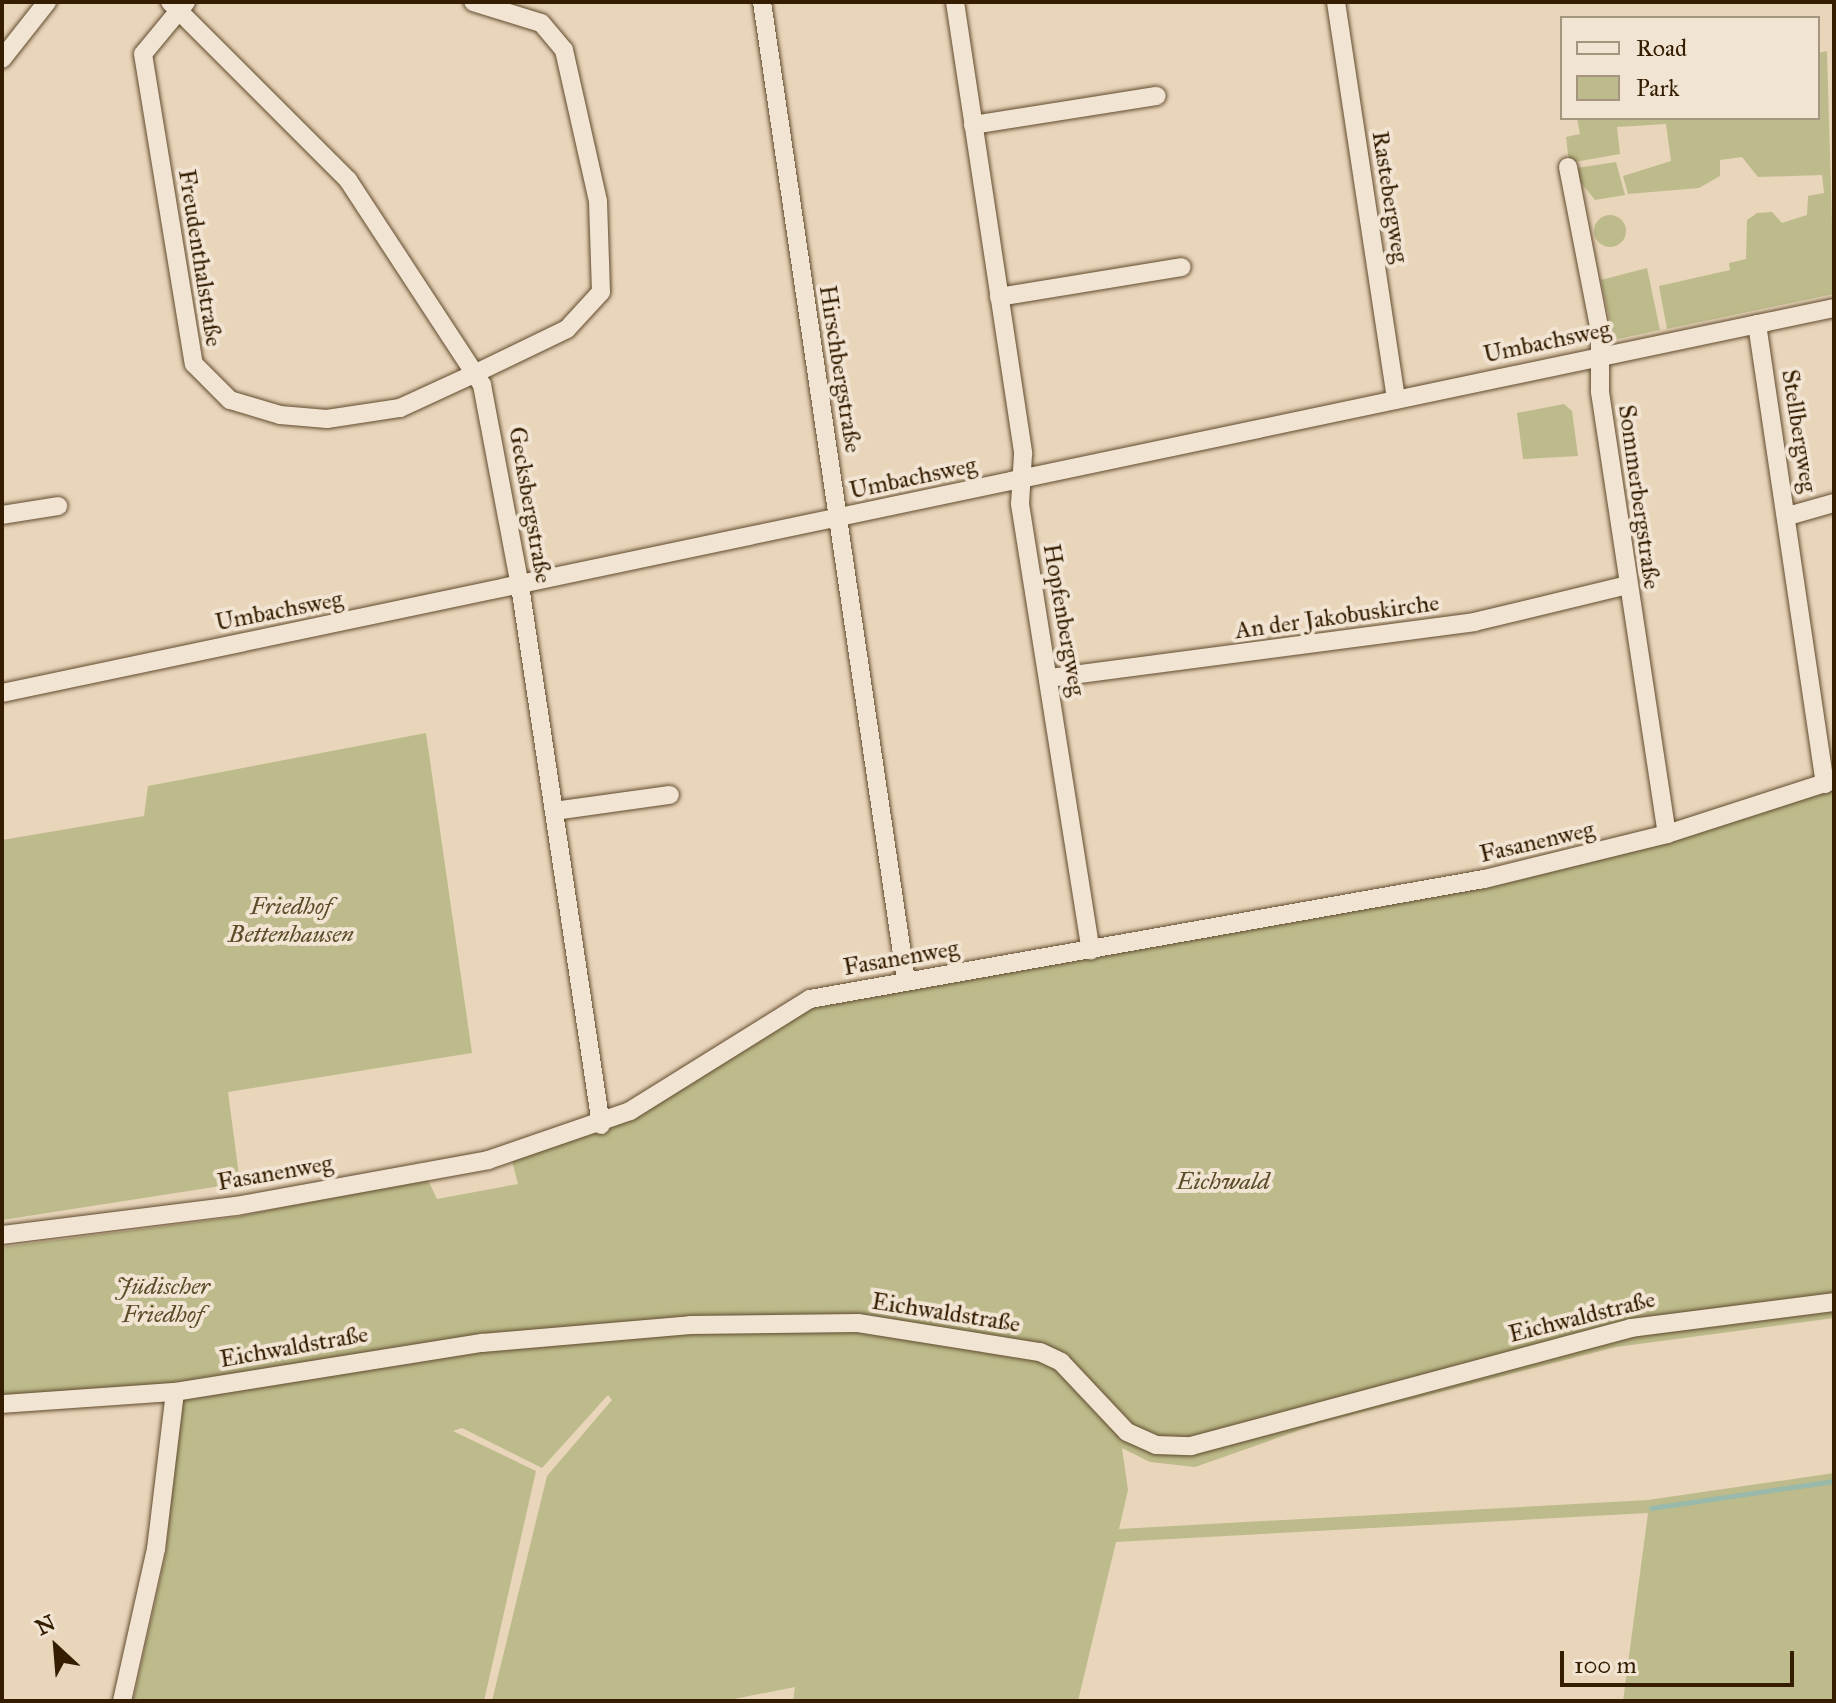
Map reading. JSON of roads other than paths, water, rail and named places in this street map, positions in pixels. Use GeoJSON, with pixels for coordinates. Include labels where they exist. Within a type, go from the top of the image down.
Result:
{"type":"FeatureCollection","features":[{"type":"Feature","properties":{"kind":"street"},"geometry":{"type":"LineString","coordinates":[[2,59],[47,2]]}},
{"type":"Feature","properties":{"kind":"street","name":"Freudenthalstraße"},"geometry":{"type":"LineString","coordinates":[[178,5],[143,54],[187,344],[205,382],[255,409],[327,419],[400,408],[476,373],[583,317],[601,292],[603,271],[586,131],[564,50],[541,23],[473,2]]}},
{"type":"Feature","properties":{"kind":"street","name":"Hirschbergstraße"},"geometry":{"type":"LineString","coordinates":[[762,2],[906,981]]}},
{"type":"Feature","properties":{"kind":"street","name":"Hopfenbergweg"},"geometry":{"type":"LineString","coordinates":[[955,2],[1091,950]]}},
{"type":"Feature","properties":{"kind":"street","name":"Rastebergweg"},"geometry":{"type":"LineString","coordinates":[[1336,2],[1396,399]]}},
{"type":"Feature","properties":{"kind":"street","name":"Gecksbergstraße"},"geometry":{"type":"LineString","coordinates":[[178,5],[348,180],[476,373],[498,451],[601,1125]]}},
{"type":"Feature","properties":{"kind":"street"},"geometry":{"type":"LineString","coordinates":[[973,125],[1157,96]]}},
{"type":"Feature","properties":{"kind":"street","name":"Sommerbergstraße"},"geometry":{"type":"LineString","coordinates":[[1568,167],[1600,332],[1597,356],[1628,585],[1667,834]]}},
{"type":"Feature","properties":{"kind":"street"},"geometry":{"type":"LineString","coordinates":[[999,297],[1182,267]]}},
{"type":"Feature","properties":{"kind":"street","name":"Umbachsweg"},"geometry":{"type":"LineString","coordinates":[[2,693],[1834,308]]}},
{"type":"Feature","properties":{"kind":"street","name":"Stellbergweg"},"geometry":{"type":"LineString","coordinates":[[1757,324],[1830,782]]}},
{"type":"Feature","properties":{"kind":"street"},"geometry":{"type":"LineString","coordinates":[[1788,516],[1834,503]]}},
{"type":"Feature","properties":{"kind":"street"},"geometry":{"type":"LineString","coordinates":[[2,515],[58,506]]}},
{"type":"Feature","properties":{"kind":"street","name":"An der Jakobuskirche"},"geometry":{"type":"LineString","coordinates":[[1050,678],[1383,636],[1628,585]]}},
{"type":"Feature","properties":{"kind":"street","name":"Fasanenweg"},"geometry":{"type":"LineString","coordinates":[[2,1235],[236,1206],[488,1160],[601,1125],[810,999],[1484,879],[1667,834],[1830,782]]}},
{"type":"Feature","properties":{"kind":"street"},"geometry":{"type":"LineString","coordinates":[[554,811],[670,795]]}},
{"type":"Feature","properties":{"kind":"street","name":"Eichwaldstraße"},"geometry":{"type":"LineString","coordinates":[[2,1404],[175,1392],[482,1343],[704,1324],[858,1323],[1040,1352],[1061,1362],[1127,1432],[1156,1445],[1191,1446],[1631,1328],[1834,1302]]}},
{"type":"Feature","properties":{"kind":"street"},"geometry":{"type":"LineString","coordinates":[[122,1701],[156,1549],[175,1392]]}},
{"type":"Feature","properties":{"kind":"waterway"},"geometry":{"type":"LineString","coordinates":[[1651,1508],[1834,1481]]}},
{"type":"Feature","properties":{"kind":"park label","name":"Friedhof Bettenhausen"},"geometry":{"type":"Point","coordinates":[291,921]}},
{"type":"Feature","properties":{"kind":"park label","name":"Eichwald"},"geometry":{"type":"Point","coordinates":[1223,1182]}},
{"type":"Feature","properties":{"kind":"park label","name":"Jüdischer Friedhof"},"geometry":{"type":"Point","coordinates":[163,1301]}}]}
